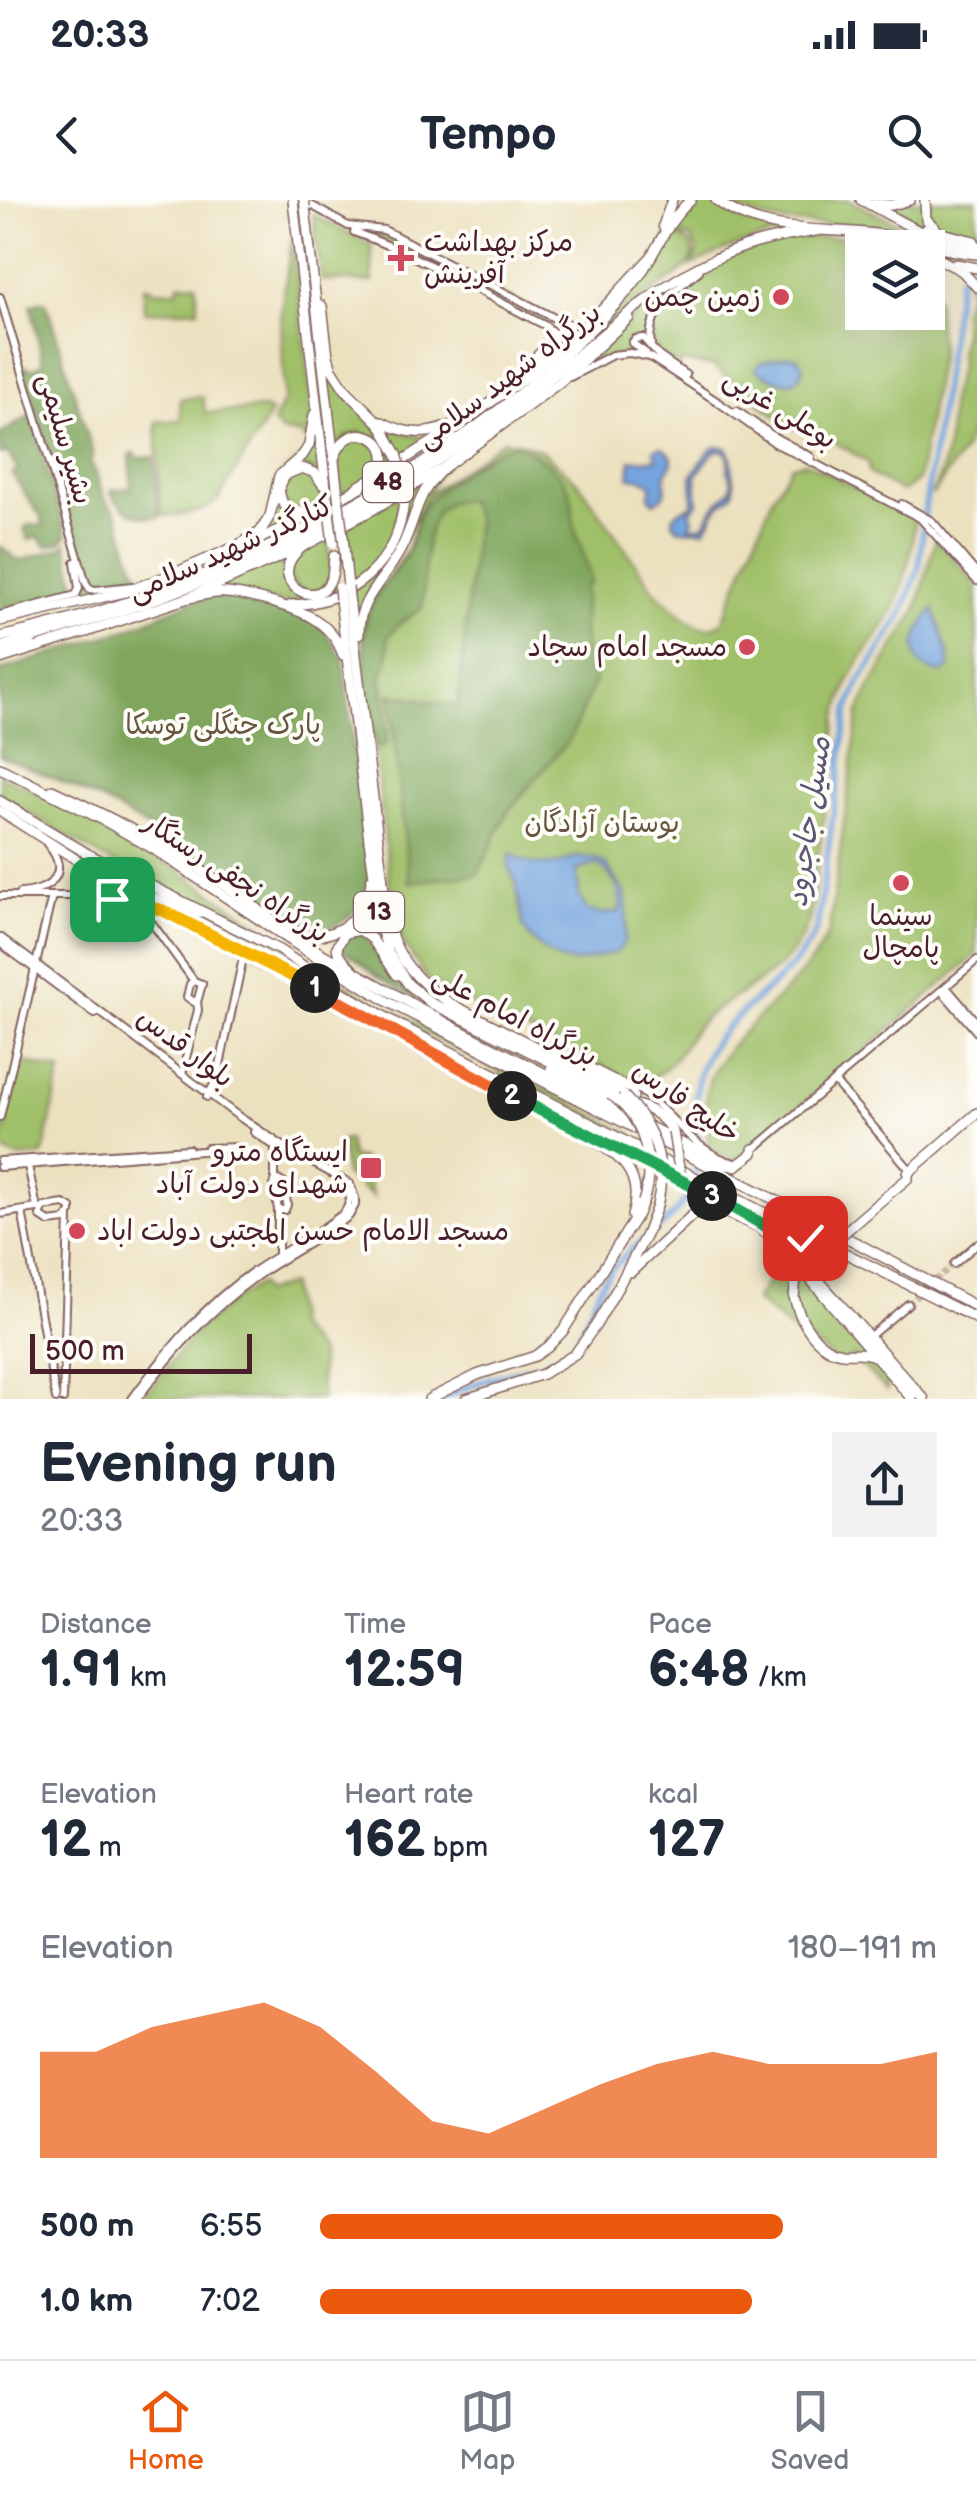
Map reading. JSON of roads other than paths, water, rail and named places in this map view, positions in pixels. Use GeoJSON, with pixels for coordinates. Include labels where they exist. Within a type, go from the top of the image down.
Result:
{"type":"FeatureCollection","features":[{"type":"Feature","properties":{"kind":"main road"},"geometry":{"type":"LineString","coordinates":[[657,244],[672,200]]}},
{"type":"Feature","properties":{"kind":"main road","name":"بزرگراه شهید سلامی"},"geometry":{"type":"LineString","coordinates":[[0,637],[105,610],[191,580],[304,528],[395,478],[465,433],[556,363],[622,298],[677,213],[691,200]]}},
{"type":"Feature","properties":{"kind":"main road"},"geometry":{"type":"LineString","coordinates":[[716,200],[752,220],[788,228],[845,232]]}},
{"type":"Feature","properties":{"kind":"main road"},"geometry":{"type":"LineString","coordinates":[[864,202],[887,206],[910,200]]}},
{"type":"Feature","properties":{"kind":"main road"},"geometry":{"type":"LineString","coordinates":[[925,200],[926,218],[939,230]]}},
{"type":"Feature","properties":{"kind":"main road"},"geometry":{"type":"LineString","coordinates":[[299,201],[348,226],[378,230],[564,323],[578,325],[598,313]]}},
{"type":"Feature","properties":{"kind":"main road"},"geometry":{"type":"LineString","coordinates":[[299,201],[346,229],[377,240],[546,326],[556,335]]}},
{"type":"Feature","properties":{"kind":"main road","name":"بزرگراه امام علی"},"geometry":{"type":"LineString","coordinates":[[299,201],[312,267],[334,461],[332,488],[325,505],[338,540],[334,556],[344,593]]}},
{"type":"Feature","properties":{"kind":"main road","name":"بزرگراه امام علی"},"geometry":{"type":"LineString","coordinates":[[299,201],[312,373],[332,488],[355,682],[394,942],[411,972],[452,1005],[589,1074],[621,1099],[643,1119],[656,1144],[662,1174],[657,1206],[646,1235],[596,1325],[575,1354],[544,1374],[466,1399]]}},
{"type":"Feature","properties":{"kind":"main road"},"geometry":{"type":"LineString","coordinates":[[864,202],[934,238],[977,247]]}},
{"type":"Feature","properties":{"kind":"main road"},"geometry":{"type":"LineString","coordinates":[[887,213],[932,230]]}},
{"type":"Feature","properties":{"kind":"main road"},"geometry":{"type":"LineString","coordinates":[[377,240],[374,234],[378,230]]}},
{"type":"Feature","properties":{"kind":"main road","name":"بزرگراه شهید سلامی"},"geometry":{"type":"LineString","coordinates":[[0,649],[136,608],[280,549],[345,516],[473,437],[684,274],[766,240],[821,230]]}},
{"type":"Feature","properties":{"kind":"main road"},"geometry":{"type":"LineString","coordinates":[[945,235],[977,247]]}},
{"type":"Feature","properties":{"kind":"main road"},"geometry":{"type":"LineString","coordinates":[[945,249],[958,252],[977,247]]}},
{"type":"Feature","properties":{"kind":"main road","name":"کنارگذر شهید سلامی"},"geometry":{"type":"LineString","coordinates":[[0,618],[125,592],[199,566],[355,489],[465,421],[531,373],[598,313],[649,259]]}},
{"type":"Feature","properties":{"kind":"main road"},"geometry":{"type":"LineString","coordinates":[[560,382],[612,355],[652,353],[650,332],[660,308],[716,259]]}},
{"type":"Feature","properties":{"kind":"main road"},"geometry":{"type":"LineString","coordinates":[[945,261],[962,270],[977,287]]}},
{"type":"Feature","properties":{"kind":"main road"},"geometry":{"type":"LineString","coordinates":[[948,262],[977,268]]}},
{"type":"Feature","properties":{"kind":"main road"},"geometry":{"type":"LineString","coordinates":[[283,605],[328,600],[366,580],[394,542],[404,501],[403,477],[389,436],[332,370],[312,267]]}},
{"type":"Feature","properties":{"kind":"main road","name":"بشیر سلیمی"},"geometry":{"type":"LineString","coordinates":[[0,297],[70,536]]}},
{"type":"Feature","properties":{"kind":"main road","name":"کنارگذر شهید سلامی"},"geometry":{"type":"LineString","coordinates":[[0,649],[90,631],[185,600],[302,547],[374,509],[446,466],[560,382],[649,299]]}},
{"type":"Feature","properties":{"kind":"main road"},"geometry":{"type":"LineString","coordinates":[[546,326],[564,323]]}},
{"type":"Feature","properties":{"kind":"main road"},"geometry":{"type":"LineString","coordinates":[[501,395],[564,323]]}},
{"type":"Feature","properties":{"kind":"main road","name":"بوعلی غربی"},"geometry":{"type":"LineString","coordinates":[[652,353],[776,438],[924,518],[977,574]]}},
{"type":"Feature","properties":{"kind":"main road"},"geometry":{"type":"LineString","coordinates":[[70,536],[86,583],[93,590],[163,578],[253,538],[267,524],[278,476],[302,455],[311,439],[312,373]]}},
{"type":"Feature","properties":{"kind":"main road"},"geometry":{"type":"LineString","coordinates":[[374,417],[392,427],[420,434],[465,421]]}},
{"type":"Feature","properties":{"kind":"main road"},"geometry":{"type":"LineString","coordinates":[[334,461],[338,448],[351,436],[365,434],[380,444],[384,458],[381,469],[355,489]]}},
{"type":"Feature","properties":{"kind":"main road"},"geometry":{"type":"LineString","coordinates":[[355,682],[363,605],[400,551],[423,491],[446,466]]}},
{"type":"Feature","properties":{"kind":"main road"},"geometry":{"type":"LineString","coordinates":[[298,468],[312,471],[320,478],[325,505],[302,513],[287,508],[279,494],[286,475],[298,468]]}},
{"type":"Feature","properties":{"kind":"main road","name":"بوعلی غربی"},"geometry":{"type":"LineString","coordinates":[[924,518],[977,582]]}},
{"type":"Feature","properties":{"kind":"main road"},"geometry":{"type":"LineString","coordinates":[[0,618],[76,595],[80,588],[70,536]]}},
{"type":"Feature","properties":{"kind":"main road"},"geometry":{"type":"LineString","coordinates":[[302,547],[287,568],[290,582],[302,592],[317,592],[327,586],[332,578],[334,556]]}},
{"type":"Feature","properties":{"kind":"main road"},"geometry":{"type":"LineString","coordinates":[[58,607],[83,594],[76,566]]}},
{"type":"Feature","properties":{"kind":"main road"},"geometry":{"type":"LineString","coordinates":[[185,600],[228,593],[283,605],[314,618],[329,630],[355,682]]}},
{"type":"Feature","properties":{"kind":"main road"},"geometry":{"type":"LineString","coordinates":[[0,659],[90,631]]}},
{"type":"Feature","properties":{"kind":"main road","name":"بزرگراه امام علی"},"geometry":{"type":"LineString","coordinates":[[355,682],[372,867],[385,944],[408,984],[431,1004],[621,1099],[644,1139],[648,1173],[644,1202],[564,1331],[534,1356],[477,1375],[429,1399]]}},
{"type":"Feature","properties":{"kind":"main road","name":"بزرگراه نجفی رستگار"},"geometry":{"type":"LineString","coordinates":[[0,768],[152,848],[377,996],[697,1151],[977,1307]]}},
{"type":"Feature","properties":{"kind":"main road"},"geometry":{"type":"LineString","coordinates":[[22,778],[89,807],[197,866],[307,944],[457,1029],[697,1151],[732,1166],[739,1165],[758,1148]]}},
{"type":"Feature","properties":{"kind":"main road","name":"بزرگراه نجفی رستگار"},"geometry":{"type":"LineString","coordinates":[[0,801],[88,854],[279,950],[397,1024],[695,1182],[977,1319]]}},
{"type":"Feature","properties":{"kind":"main road"},"geometry":{"type":"LineString","coordinates":[[0,812],[94,872],[428,1052],[566,1124],[695,1182],[771,1229],[791,1257]]}},
{"type":"Feature","properties":{"kind":"main road"},"geometry":{"type":"LineString","coordinates":[[0,812],[48,846],[57,862],[54,878],[46,888],[0,894]]}},
{"type":"Feature","properties":{"kind":"main road"},"geometry":{"type":"LineString","coordinates":[[270,918],[304,935],[328,934],[339,929],[352,921],[366,902],[372,867]]}},
{"type":"Feature","properties":{"kind":"main road"},"geometry":{"type":"LineString","coordinates":[[94,872],[166,903],[227,923]]}},
{"type":"Feature","properties":{"kind":"main road"},"geometry":{"type":"LineString","coordinates":[[0,894],[112,899],[162,910]]}},
{"type":"Feature","properties":{"kind":"main road"},"geometry":{"type":"LineString","coordinates":[[0,1117],[52,896]]}},
{"type":"Feature","properties":{"kind":"main road"},"geometry":{"type":"LineString","coordinates":[[112,899],[142,910],[194,981],[187,998],[197,1001],[198,1010],[182,1074]]}},
{"type":"Feature","properties":{"kind":"main road"},"geometry":{"type":"LineString","coordinates":[[354,971],[336,947],[345,934],[360,930],[408,984]]}},
{"type":"Feature","properties":{"kind":"main road","name":"بلوار قدس"},"geometry":{"type":"LineString","coordinates":[[0,940],[277,1146],[348,1185]]}},
{"type":"Feature","properties":{"kind":"main road"},"geometry":{"type":"LineString","coordinates":[[208,1096],[217,1079],[244,958]]}},
{"type":"Feature","properties":{"kind":"main road","name":"خلیج فارس"},"geometry":{"type":"LineString","coordinates":[[758,1148],[829,1083],[977,960]]}},
{"type":"Feature","properties":{"kind":"main road"},"geometry":{"type":"LineString","coordinates":[[954,980],[956,998]]}},
{"type":"Feature","properties":{"kind":"main road"},"geometry":{"type":"LineString","coordinates":[[944,989],[977,1023]]}},
{"type":"Feature","properties":{"kind":"main road"},"geometry":{"type":"LineString","coordinates":[[944,989],[977,1032]]}},
{"type":"Feature","properties":{"kind":"main road","name":"بلوار قدس"},"geometry":{"type":"LineString","coordinates":[[98,1014],[208,1096]]}},
{"type":"Feature","properties":{"kind":"main road"},"geometry":{"type":"LineString","coordinates":[[474,1015],[631,1089],[633,1097],[621,1099]]}},
{"type":"Feature","properties":{"kind":"main road"},"geometry":{"type":"LineString","coordinates":[[0,1074],[10,1074]]}},
{"type":"Feature","properties":{"kind":"main road","name":"خلیج فارس"},"geometry":{"type":"LineString","coordinates":[[604,1075],[642,1091],[697,1151]]}},
{"type":"Feature","properties":{"kind":"main road"},"geometry":{"type":"LineString","coordinates":[[834,1081],[911,1175]]}},
{"type":"Feature","properties":{"kind":"main road"},"geometry":{"type":"LineString","coordinates":[[621,1099],[654,1111],[673,1132],[681,1175],[688,1188],[775,1239],[917,1398]]}},
{"type":"Feature","properties":{"kind":"main road"},"geometry":{"type":"LineString","coordinates":[[917,1398],[880,1361],[865,1352],[841,1352],[819,1342],[802,1320],[794,1289],[800,1271],[977,1117]]}},
{"type":"Feature","properties":{"kind":"main road"},"geometry":{"type":"LineString","coordinates":[[566,1124],[617,1156],[635,1180],[636,1204],[622,1238]]}},
{"type":"Feature","properties":{"kind":"main road"},"geometry":{"type":"LineString","coordinates":[[277,1146],[275,1181],[285,1184],[287,1208],[278,1210],[278,1256]]}},
{"type":"Feature","properties":{"kind":"main road"},"geometry":{"type":"LineString","coordinates":[[0,1164],[240,1147]]}},
{"type":"Feature","properties":{"kind":"main road"},"geometry":{"type":"LineString","coordinates":[[28,1162],[40,1216],[45,1221],[69,1218]]}},
{"type":"Feature","properties":{"kind":"main road"},"geometry":{"type":"LineString","coordinates":[[859,1220],[911,1175]]}},
{"type":"Feature","properties":{"kind":"main road"},"geometry":{"type":"LineString","coordinates":[[134,1399],[173,1344],[205,1311],[251,1273],[344,1213],[350,1200],[348,1185]]}},
{"type":"Feature","properties":{"kind":"main road"},"geometry":{"type":"LineString","coordinates":[[134,1399],[223,1301],[348,1216],[355,1198],[348,1185]]}},
{"type":"Feature","properties":{"kind":"main road"},"geometry":{"type":"LineString","coordinates":[[0,1214],[50,1205],[68,1205],[72,1212],[60,1399]]}},
{"type":"Feature","properties":{"kind":"main road"},"geometry":{"type":"LineString","coordinates":[[622,1280],[700,1208],[732,1206]]}},
{"type":"Feature","properties":{"kind":"main road"},"geometry":{"type":"LineString","coordinates":[[22,1211],[60,1399]]}},
{"type":"Feature","properties":{"kind":"main road"},"geometry":{"type":"LineString","coordinates":[[822,1242],[790,1232],[784,1234],[803,1266],[856,1332],[867,1339],[880,1361]]}},
{"type":"Feature","properties":{"kind":"main road"},"geometry":{"type":"LineString","coordinates":[[278,1235],[296,1245]]}},
{"type":"Feature","properties":{"kind":"main road"},"geometry":{"type":"LineString","coordinates":[[954,1264],[977,1244]]}},
{"type":"Feature","properties":{"kind":"main road"},"geometry":{"type":"LineString","coordinates":[[867,1339],[908,1304]]}},
{"type":"Feature","properties":{"kind":"main road"},"geometry":{"type":"LineString","coordinates":[[841,1352],[856,1348],[856,1332]]}},
{"type":"Feature","properties":{"kind":"water"},"geometry":{"type":"Polygon","coordinates":[[[787,356],[798,358],[803,366],[796,380],[783,382],[755,369],[760,363],[787,356]]]}},
{"type":"Feature","properties":{"kind":"water"},"geometry":{"type":"Polygon","coordinates":[[[718,446],[729,451],[734,490],[717,508],[705,530],[679,529],[673,518],[693,504],[692,475],[710,450],[718,446]],[[725,452],[713,453],[696,476],[698,503],[690,512],[690,527],[705,525],[712,509],[731,489],[729,457],[725,452]]]}},
{"type":"Feature","properties":{"kind":"water"},"geometry":{"type":"Polygon","coordinates":[[[661,447],[672,461],[666,474],[665,494],[654,502],[649,497],[650,484],[629,477],[631,460],[657,459],[654,449],[661,447]]]}},
{"type":"Feature","properties":{"kind":"water"},"geometry":{"type":"Polygon","coordinates":[[[934,609],[949,656],[949,668],[943,673],[930,670],[916,657],[917,638],[934,609]]]}},
{"type":"Feature","properties":{"kind":"water"},"geometry":{"type":"Polygon","coordinates":[[[510,854],[542,865],[575,857],[605,863],[625,893],[625,941],[617,952],[576,963],[545,951],[523,926],[516,882],[509,868],[510,854]],[[597,864],[577,870],[579,896],[587,910],[601,914],[619,912],[618,892],[597,864]]]}},
{"type":"Feature","properties":{"kind":"waterway","name":"مسیل جاجرود"},"geometry":{"type":"LineString","coordinates":[[698,1146],[697,1088],[710,1049],[723,1031],[791,966],[817,928],[848,711],[859,683],[901,617],[919,567],[959,277]]}},
{"type":"Feature","properties":{"kind":"waterway","name":"مسیل جاجرود"},"geometry":{"type":"LineString","coordinates":[[442,1399],[566,1352],[578,1337],[606,1277],[619,1261],[662,1226],[685,1199],[698,1158]]}},
{"type":"Feature","properties":{"kind":"tunnel"},"geometry":{"type":"LineString","coordinates":[[908,1304],[954,1264]]}},
{"type":"Feature","properties":{"kind":"place","name":"مرکز بهداشت آفرینش"},"geometry":{"type":"Point","coordinates":[401,258]}},
{"type":"Feature","properties":{"kind":"place","name":"زمین چمن"},"geometry":{"type":"Point","coordinates":[781,297]}},
{"type":"Feature","properties":{"kind":"place","name":"مسجد امام سجاد"},"geometry":{"type":"Point","coordinates":[747,647]}},
{"type":"Feature","properties":{"kind":"place","name":"سینما پامچال"},"geometry":{"type":"Point","coordinates":[901,883]}},
{"type":"Feature","properties":{"kind":"place","name":"ایستگاه مترو شهدای دولت آباد"},"geometry":{"type":"Point","coordinates":[371,1168]}},
{"type":"Feature","properties":{"kind":"place","name":"مسجد الامام حسن المجتبى دولت اباد"},"geometry":{"type":"Point","coordinates":[77,1231]}},
{"type":"Feature","properties":{"kind":"park label","name":"پارک جنگلی توسکا"},"geometry":{"type":"Point","coordinates":[223,725]}},
{"type":"Feature","properties":{"kind":"park label","name":"بوستان آزادگان"},"geometry":{"type":"Point","coordinates":[602,823]}}]}
